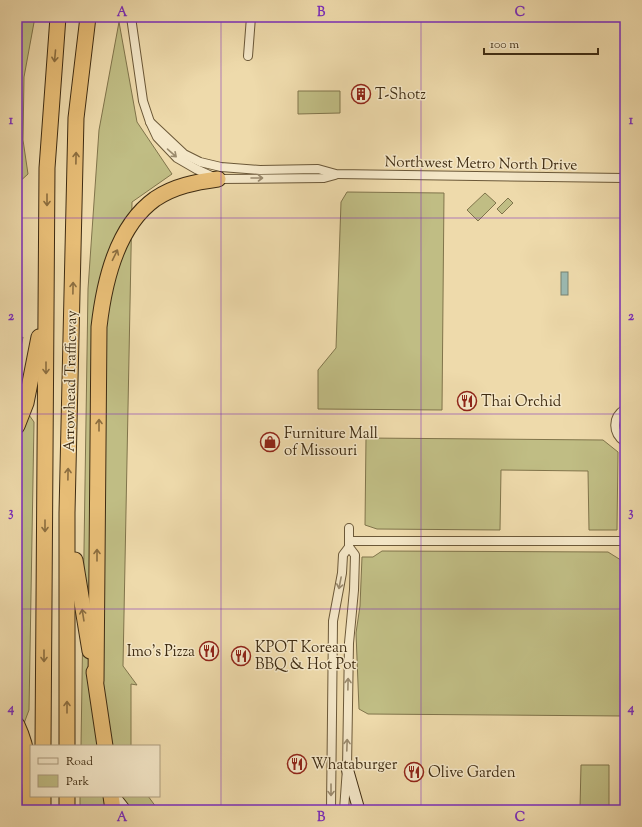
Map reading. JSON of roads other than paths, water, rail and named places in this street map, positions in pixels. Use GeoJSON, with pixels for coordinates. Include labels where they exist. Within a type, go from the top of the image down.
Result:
{"type":"FeatureCollection","features":[{"type":"Feature","properties":{"kind":"highway","name":"Arrowhead Trafficway"},"geometry":{"type":"LineString","coordinates":[[43,745],[47,168],[58,17]]}},
{"type":"Feature","properties":{"kind":"highway","name":"Arrowhead Trafficway"},"geometry":{"type":"LineString","coordinates":[[67,745],[67,513],[76,118],[88,17]]}},
{"type":"Feature","properties":{"kind":"highway"},"geometry":{"type":"LineString","coordinates":[[96,681],[99,327],[112,261],[129,228],[154,200],[189,183],[220,173]]}},
{"type":"Feature","properties":{"kind":"highway"},"geometry":{"type":"LineString","coordinates":[[17,426],[26,403],[46,301]]}},
{"type":"Feature","properties":{"kind":"highway"},"geometry":{"type":"LineString","coordinates":[[67,513],[96,681],[104,745]]}},
{"type":"Feature","properties":{"kind":"highway"},"geometry":{"type":"LineString","coordinates":[[17,725],[23,738],[28,760],[30,810]]}},
{"type":"Feature","properties":{"kind":"highway"},"geometry":{"type":"LineString","coordinates":[[43,797],[43,810]]}},
{"type":"Feature","properties":{"kind":"highway"},"geometry":{"type":"LineString","coordinates":[[67,797],[67,810]]}},
{"type":"Feature","properties":{"kind":"highway"},"geometry":{"type":"LineString","coordinates":[[113,797],[113,810]]}},
{"type":"Feature","properties":{"kind":"main road"},"geometry":{"type":"LineString","coordinates":[[347,768],[359,810]]}},
{"type":"Feature","properties":{"kind":"main road"},"geometry":{"type":"LineString","coordinates":[[114,797],[125,810]]}},
{"type":"Feature","properties":{"kind":"street"},"geometry":{"type":"LineString","coordinates":[[131,17],[143,101],[157,137],[177,158],[196,169],[220,173]]}},
{"type":"Feature","properties":{"kind":"street"},"geometry":{"type":"LineString","coordinates":[[248,56],[251,17]]}},
{"type":"Feature","properties":{"kind":"street"},"geometry":{"type":"LineString","coordinates":[[150,122],[184,154],[220,173]]}},
{"type":"Feature","properties":{"kind":"street","name":"Northwest Metro North Drive"},"geometry":{"type":"LineString","coordinates":[[220,173],[260,170],[318,169],[336,174],[625,178]]}},
{"type":"Feature","properties":{"kind":"street","name":"Northwest Metro North Drive"},"geometry":{"type":"LineString","coordinates":[[220,173],[324,178],[336,174]]}},
{"type":"Feature","properties":{"kind":"street"},"geometry":{"type":"LineString","coordinates":[[625,409],[618,414],[615,425],[619,436],[625,442]]}},
{"type":"Feature","properties":{"kind":"street"},"geometry":{"type":"LineString","coordinates":[[344,810],[347,768],[349,643],[354,596],[355,555],[349,544],[349,528]]}},
{"type":"Feature","properties":{"kind":"street"},"geometry":{"type":"LineString","coordinates":[[349,544],[625,541]]}},
{"type":"Feature","properties":{"kind":"street"},"geometry":{"type":"LineString","coordinates":[[331,810],[333,621],[342,573],[342,555],[349,544]]}},
{"type":"Feature","properties":{"kind":"water"},"geometry":{"type":"Polygon","coordinates":[[[561,272],[568,272],[568,295],[561,295],[561,272]]]}},
{"type":"Feature","properties":{"kind":"place","name":"T-Shotz"},"geometry":{"type":"Point","coordinates":[361,94]}},
{"type":"Feature","properties":{"kind":"place","name":"Thai Orchid"},"geometry":{"type":"Point","coordinates":[467,401]}},
{"type":"Feature","properties":{"kind":"place","name":"Furniture Mall of Missouri"},"geometry":{"type":"Point","coordinates":[270,442]}},
{"type":"Feature","properties":{"kind":"place","name":"Imo's Pizza"},"geometry":{"type":"Point","coordinates":[209,651]}},
{"type":"Feature","properties":{"kind":"place","name":"KPOT Korean BBQ & Hot Pot"},"geometry":{"type":"Point","coordinates":[241,656]}},
{"type":"Feature","properties":{"kind":"place","name":"Whataburger"},"geometry":{"type":"Point","coordinates":[297,764]}},
{"type":"Feature","properties":{"kind":"place","name":"Olive Garden"},"geometry":{"type":"Point","coordinates":[414,772]}}]}
